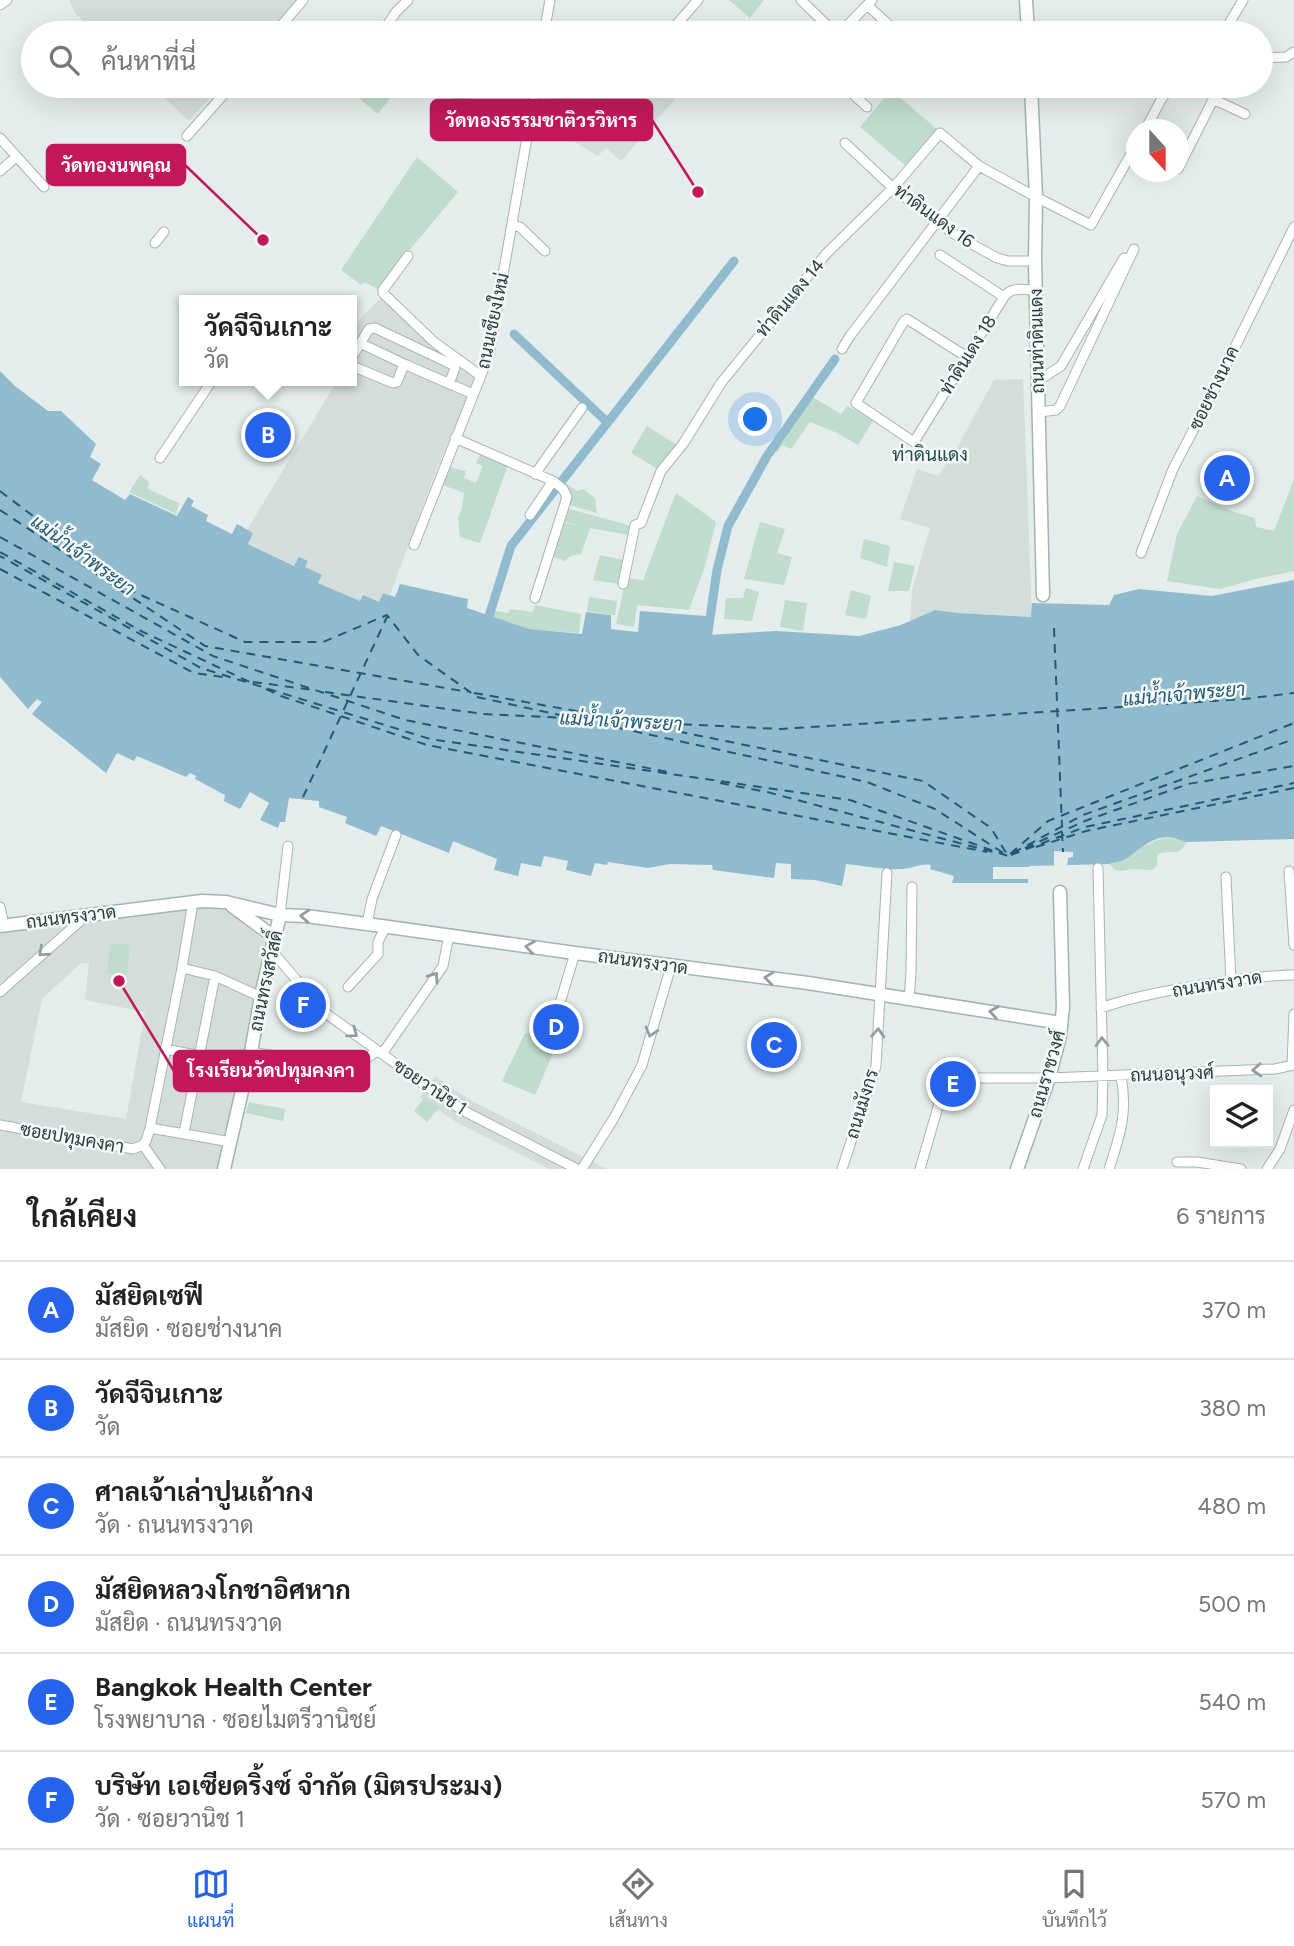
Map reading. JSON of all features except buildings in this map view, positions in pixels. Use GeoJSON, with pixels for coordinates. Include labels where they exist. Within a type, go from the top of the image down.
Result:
{"type":"FeatureCollection","features":[{"type":"Feature","properties":{"kind":"street"},"geometry":{"type":"LineString","coordinates":[[0,5],[7,0]]}},
{"type":"Feature","properties":{"kind":"street"},"geometry":{"type":"LineString","coordinates":[[285,21],[303,0]]}},
{"type":"Feature","properties":{"kind":"street"},"geometry":{"type":"LineString","coordinates":[[390,21],[408,0]]}},
{"type":"Feature","properties":{"kind":"street"},"geometry":{"type":"LineString","coordinates":[[546,21],[550,0]]}},
{"type":"Feature","properties":{"kind":"street"},"geometry":{"type":"LineString","coordinates":[[680,21],[698,0]]}},
{"type":"Feature","properties":{"kind":"street"},"geometry":{"type":"LineString","coordinates":[[801,0],[824,21]]}},
{"type":"Feature","properties":{"kind":"street"},"geometry":{"type":"LineString","coordinates":[[1026,0],[1027,21]]}},
{"type":"Feature","properties":{"kind":"street"},"geometry":{"type":"LineString","coordinates":[[1231,21],[1243,0]]}},
{"type":"Feature","properties":{"kind":"street"},"geometry":{"type":"LineString","coordinates":[[850,21],[870,3],[887,21]]}},
{"type":"Feature","properties":{"kind":"street"},"geometry":{"type":"LineString","coordinates":[[1273,58],[1286,57],[1294,52]]}},
{"type":"Feature","properties":{"kind":"street"},"geometry":{"type":"LineString","coordinates":[[187,136],[220,98]]}},
{"type":"Feature","properties":{"kind":"street","name":"ถนนเชียงใหม่"},"geometry":{"type":"LineString","coordinates":[[414,545],[489,355],[534,98]]}},
{"type":"Feature","properties":{"kind":"street"},"geometry":{"type":"LineString","coordinates":[[857,98],[867,107]]}},
{"type":"Feature","properties":{"kind":"street","name":"ถนนท่าดินแดง"},"geometry":{"type":"LineString","coordinates":[[1032,98],[1036,197],[1035,261],[1043,596]]}},
{"type":"Feature","properties":{"kind":"street"},"geometry":{"type":"LineString","coordinates":[[1151,119],[1162,98]]}},
{"type":"Feature","properties":{"kind":"street"},"geometry":{"type":"LineString","coordinates":[[1189,147],[1213,99],[1245,114]]}},
{"type":"Feature","properties":{"kind":"street","name":"ท่าดินแดง 14"},"geometry":{"type":"LineString","coordinates":[[623,584],[635,525],[641,523],[661,471],[683,444],[721,383],[826,254],[893,188],[940,133],[979,166],[1091,225],[1126,164]]}},
{"type":"Feature","properties":{"kind":"street"},"geometry":{"type":"LineString","coordinates":[[3,141],[44,187]]}},
{"type":"Feature","properties":{"kind":"street","name":"ท่าดินแดง 16"},"geometry":{"type":"LineString","coordinates":[[845,143],[893,188],[954,234],[997,258],[1008,261],[1035,261]]}},
{"type":"Feature","properties":{"kind":"street"},"geometry":{"type":"LineString","coordinates":[[0,172],[16,156]]}},
{"type":"Feature","properties":{"kind":"street"},"geometry":{"type":"LineString","coordinates":[[842,349],[979,166]]}},
{"type":"Feature","properties":{"kind":"street"},"geometry":{"type":"LineString","coordinates":[[512,225],[520,228],[545,251]]}},
{"type":"Feature","properties":{"kind":"street","name":"ซอยช่างนาค"},"geometry":{"type":"LineString","coordinates":[[1141,553],[1173,469],[1294,227]]}},
{"type":"Feature","properties":{"kind":"street"},"geometry":{"type":"LineString","coordinates":[[155,243],[164,232]]}},
{"type":"Feature","properties":{"kind":"street"},"geometry":{"type":"LineString","coordinates":[[1038,381],[1061,366],[1132,248],[1060,406],[1056,410],[1039,412]]}},
{"type":"Feature","properties":{"kind":"street"},"geometry":{"type":"LineString","coordinates":[[940,255],[1004,298]]}},
{"type":"Feature","properties":{"kind":"street"},"geometry":{"type":"LineString","coordinates":[[408,256],[383,293],[434,342],[481,376]]}},
{"type":"Feature","properties":{"kind":"street","name":"ท่าดินเดง 18"},"geometry":{"type":"LineString","coordinates":[[967,357],[909,320],[904,321],[856,403],[914,442],[1009,290],[1036,290]]}},
{"type":"Feature","properties":{"kind":"street"},"geometry":{"type":"LineString","coordinates":[[357,348],[369,329],[375,328],[453,365],[455,368],[449,384]]}},
{"type":"Feature","properties":{"kind":"street"},"geometry":{"type":"LineString","coordinates":[[360,343],[472,394]]}},
{"type":"Feature","properties":{"kind":"street"},"geometry":{"type":"LineString","coordinates":[[357,368],[393,383],[397,382],[404,365]]}},
{"type":"Feature","properties":{"kind":"street"},"geometry":{"type":"LineString","coordinates":[[160,458],[208,386]]}},
{"type":"Feature","properties":{"kind":"street"},"geometry":{"type":"LineString","coordinates":[[535,474],[582,408]]}},
{"type":"Feature","properties":{"kind":"street"},"geometry":{"type":"LineString","coordinates":[[455,438],[553,481],[567,496],[535,598]]}},
{"type":"Feature","properties":{"kind":"street"},"geometry":{"type":"LineString","coordinates":[[530,515],[553,481]]}},
{"type":"Feature","properties":{"kind":"street"},"geometry":{"type":"LineString","coordinates":[[368,924],[372,899],[396,835]]}},
{"type":"Feature","properties":{"kind":"street"},"geometry":{"type":"LineString","coordinates":[[280,915],[288,846]]}},
{"type":"Feature","properties":{"kind":"street"},"geometry":{"type":"LineString","coordinates":[[1083,1169],[1102,1115],[1098,868]]}},
{"type":"Feature","properties":{"kind":"street"},"geometry":{"type":"LineString","coordinates":[[1289,871],[1294,945]]}},
{"type":"Feature","properties":{"kind":"street","name":"ถนนมังกร"},"geometry":{"type":"LineString","coordinates":[[842,1169],[876,1066],[887,873]]}},
{"type":"Feature","properties":{"kind":"street"},"geometry":{"type":"LineString","coordinates":[[1226,877],[1231,981]]}},
{"type":"Feature","properties":{"kind":"street"},"geometry":{"type":"LineString","coordinates":[[909,1000],[912,887]]}},
{"type":"Feature","properties":{"kind":"street","name":"ถนนราชวงศ์"},"geometry":{"type":"LineString","coordinates":[[1017,1169],[1049,1078],[1061,1023],[1063,1007],[1060,892]]}},
{"type":"Feature","properties":{"kind":"street"},"geometry":{"type":"LineString","coordinates":[[160,1169],[143,1145],[150,1128],[193,902]]}},
{"type":"Feature","properties":{"kind":"street","name":"ถนนทรงวาด"},"geometry":{"type":"LineString","coordinates":[[2,926],[193,902],[226,902],[280,915],[386,926],[808,983],[1061,1023]]}},
{"type":"Feature","properties":{"kind":"street"},"geometry":{"type":"LineString","coordinates":[[226,902],[274,937]]}},
{"type":"Feature","properties":{"kind":"street"},"geometry":{"type":"LineString","coordinates":[[0,907],[2,926]]}},
{"type":"Feature","properties":{"kind":"street"},"geometry":{"type":"LineString","coordinates":[[0,992],[88,914]]}},
{"type":"Feature","properties":{"kind":"street","name":"ถนนทรงสวัสดิ์"},"geometry":{"type":"LineString","coordinates":[[225,1169],[280,915]]}},
{"type":"Feature","properties":{"kind":"street"},"geometry":{"type":"LineString","coordinates":[[348,987],[378,954],[378,945],[386,926]]}},
{"type":"Feature","properties":{"kind":"street"},"geometry":{"type":"LineString","coordinates":[[166,1049],[199,1055],[347,1067],[360,1063],[379,1052],[443,966],[449,935]]}},
{"type":"Feature","properties":{"kind":"street","name":"ซอยวานิช 1"},"geometry":{"type":"LineString","coordinates":[[271,950],[324,1012],[428,1087],[462,1110],[580,1169]]}},
{"type":"Feature","properties":{"kind":"street"},"geometry":{"type":"LineString","coordinates":[[560,1003],[575,953]]}},
{"type":"Feature","properties":{"kind":"street"},"geometry":{"type":"LineString","coordinates":[[580,1169],[614,1118],[642,1065],[671,966]]}},
{"type":"Feature","properties":{"kind":"street"},"geometry":{"type":"LineString","coordinates":[[182,968],[215,976],[261,997]]}},
{"type":"Feature","properties":{"kind":"street","name":"ถนนทรงวาด"},"geometry":{"type":"LineString","coordinates":[[1101,1008],[1147,995],[1271,975],[1294,975]]}},
{"type":"Feature","properties":{"kind":"street"},"geometry":{"type":"LineString","coordinates":[[184,1133],[215,976]]}},
{"type":"Feature","properties":{"kind":"street"},"geometry":{"type":"LineString","coordinates":[[1293,1065],[1294,1014]]}},
{"type":"Feature","properties":{"kind":"street","name":"ถนนอนุวงศ์"},"geometry":{"type":"LineString","coordinates":[[920,1169],[938,1107],[942,1078],[1121,1076],[1275,1069],[1293,1065]]}},
{"type":"Feature","properties":{"kind":"street"},"geometry":{"type":"LineString","coordinates":[[1109,1169],[1124,1118],[1125,1095],[1121,1076]]}},
{"type":"Feature","properties":{"kind":"street"},"geometry":{"type":"LineString","coordinates":[[1267,1169],[1280,1149],[1294,1110]]}},
{"type":"Feature","properties":{"kind":"street","name":"ซอยปทุมคงคา"},"geometry":{"type":"LineString","coordinates":[[0,1125],[133,1149],[143,1145]]}},
{"type":"Feature","properties":{"kind":"street"},"geometry":{"type":"LineString","coordinates":[[150,1128],[231,1142]]}},
{"type":"Feature","properties":{"kind":"street"},"geometry":{"type":"LineString","coordinates":[[1177,1162],[1197,1161],[1241,1169]]}},
{"type":"Feature","properties":{"kind":"shaded area"},"geometry":{"type":"Polygon","coordinates":[[[69,0],[297,0],[279,21],[83,21],[75,13],[69,0]]]}},
{"type":"Feature","properties":{"kind":"shaded area"},"geometry":{"type":"Polygon","coordinates":[[[165,98],[210,98],[189,121],[165,98]]]}},
{"type":"Feature","properties":{"kind":"shaded area"},"geometry":{"type":"Polygon","coordinates":[[[546,98],[676,98],[621,161],[606,148],[598,156],[556,134],[557,119],[543,117],[546,98]]]}},
{"type":"Feature","properties":{"kind":"shaded area"},"geometry":{"type":"Polygon","coordinates":[[[382,297],[476,376],[435,473],[390,595],[384,593],[379,603],[360,601],[318,583],[321,575],[305,567],[308,561],[295,566],[248,543],[253,533],[247,530],[334,386],[357,386],[357,324],[382,297]]]}},
{"type":"Feature","properties":{"kind":"shaded area"},"geometry":{"type":"Polygon","coordinates":[[[1023,379],[1032,617],[935,610],[910,621],[912,590],[930,528],[900,519],[917,469],[938,476],[994,380],[1023,379]]]}},
{"type":"Feature","properties":{"kind":"shaded area"},"geometry":{"type":"Polygon","coordinates":[[[223,906],[268,944],[221,1169],[0,1169],[0,930],[147,912],[223,906]],[[81,963],[42,999],[21,1102],[126,1119],[145,1012],[85,1000],[89,963],[81,963]]]}},
{"type":"Feature","properties":{"kind":"shaded area"},"geometry":{"type":"Polygon","coordinates":[[[435,1076],[468,1099],[607,1169],[549,1169],[456,1122],[420,1097],[435,1076]]]}},
{"type":"Feature","properties":{"kind":"green space"},"geometry":{"type":"Polygon","coordinates":[[[729,0],[764,0],[750,18],[729,0]]]}},
{"type":"Feature","properties":{"kind":"green space"},"geometry":{"type":"Polygon","coordinates":[[[359,98],[390,98],[378,114],[359,98]]]}},
{"type":"Feature","properties":{"kind":"green space"},"geometry":{"type":"Polygon","coordinates":[[[453,98],[471,98],[470,108],[447,106],[453,98]]]}},
{"type":"Feature","properties":{"kind":"green space"},"geometry":{"type":"Polygon","coordinates":[[[884,98],[900,98],[938,130],[906,166],[860,127],[884,98]]]}},
{"type":"Feature","properties":{"kind":"green space"},"geometry":{"type":"Polygon","coordinates":[[[417,157],[458,192],[377,289],[365,282],[361,285],[341,270],[417,157]]]}},
{"type":"Feature","properties":{"kind":"green space"},"geometry":{"type":"Polygon","coordinates":[[[811,396],[841,414],[847,406],[874,419],[858,445],[810,422],[791,449],[783,445],[777,452],[772,450],[811,396]]]}},
{"type":"Feature","properties":{"kind":"green space"},"geometry":{"type":"Polygon","coordinates":[[[647,426],[677,445],[658,469],[631,453],[647,426]]]}},
{"type":"Feature","properties":{"kind":"green space"},"geometry":{"type":"Polygon","coordinates":[[[481,453],[508,465],[480,543],[460,537],[458,518],[464,493],[443,485],[448,467],[466,471],[464,478],[476,483],[483,466],[476,463],[481,453]]]}},
{"type":"Feature","properties":{"kind":"green space"},"geometry":{"type":"Polygon","coordinates":[[[140,475],[149,482],[148,489],[179,503],[176,514],[129,492],[140,475]]]}},
{"type":"Feature","properties":{"kind":"green space"},"geometry":{"type":"Polygon","coordinates":[[[1294,479],[1294,571],[1220,589],[1167,581],[1177,534],[1197,496],[1255,518],[1256,527],[1274,531],[1294,479]]]}},
{"type":"Feature","properties":{"kind":"green space"},"geometry":{"type":"Polygon","coordinates":[[[564,482],[577,491],[583,489],[595,498],[597,513],[566,504],[562,485],[564,482]]]}},
{"type":"Feature","properties":{"kind":"green space"},"geometry":{"type":"Polygon","coordinates":[[[676,493],[716,522],[705,566],[689,610],[637,605],[634,627],[616,624],[626,578],[643,580],[676,493]]]}},
{"type":"Feature","properties":{"kind":"green space"},"geometry":{"type":"Polygon","coordinates":[[[566,508],[631,526],[629,535],[590,528],[581,554],[570,556],[565,561],[551,556],[562,522],[584,527],[562,521],[566,508]]]}},
{"type":"Feature","properties":{"kind":"green space"},"geometry":{"type":"Polygon","coordinates":[[[760,522],[785,529],[777,553],[792,557],[784,585],[744,579],[760,522]]]}},
{"type":"Feature","properties":{"kind":"green space"},"geometry":{"type":"Polygon","coordinates":[[[864,539],[890,546],[887,567],[860,558],[864,539]]]}},
{"type":"Feature","properties":{"kind":"green space"},"geometry":{"type":"Polygon","coordinates":[[[600,555],[624,560],[619,584],[593,580],[600,555]]]}},
{"type":"Feature","properties":{"kind":"green space"},"geometry":{"type":"Polygon","coordinates":[[[894,562],[915,566],[909,591],[888,591],[894,562]]]}},
{"type":"Feature","properties":{"kind":"green space"},"geometry":{"type":"Polygon","coordinates":[[[746,588],[759,592],[752,621],[724,619],[726,598],[743,598],[746,588]]]}},
{"type":"Feature","properties":{"kind":"green space"},"geometry":{"type":"Polygon","coordinates":[[[851,590],[871,596],[866,619],[845,615],[851,590]]]}},
{"type":"Feature","properties":{"kind":"green space"},"geometry":{"type":"Polygon","coordinates":[[[589,597],[617,601],[615,615],[587,611],[589,597]]]}},
{"type":"Feature","properties":{"kind":"green space"},"geometry":{"type":"Polygon","coordinates":[[[785,600],[807,603],[803,631],[780,627],[785,600]]]}},
{"type":"Feature","properties":{"kind":"green space"},"geometry":{"type":"Polygon","coordinates":[[[535,605],[581,614],[579,633],[529,629],[489,616],[491,610],[508,613],[510,609],[533,612],[535,605]]]}},
{"type":"Feature","properties":{"kind":"green space"},"geometry":{"type":"Polygon","coordinates":[[[1171,837],[1187,842],[1178,852],[1158,854],[1157,865],[1152,870],[1122,871],[1115,870],[1109,864],[1153,842],[1171,837]]]}},
{"type":"Feature","properties":{"kind":"green space"},"geometry":{"type":"Polygon","coordinates":[[[110,943],[130,945],[127,975],[107,973],[110,943]]]}},
{"type":"Feature","properties":{"kind":"green space"},"geometry":{"type":"Polygon","coordinates":[[[525,1033],[559,1040],[535,1095],[502,1081],[525,1033]]]}},
{"type":"Feature","properties":{"kind":"green space"},"geometry":{"type":"Polygon","coordinates":[[[425,1097],[439,1108],[427,1122],[414,1111],[425,1097]]]}},
{"type":"Feature","properties":{"kind":"green space"},"geometry":{"type":"Polygon","coordinates":[[[249,1102],[285,1109],[283,1121],[246,1113],[249,1102]]]}},
{"type":"Feature","properties":{"kind":"water","name":"แม่น้ำเจ้าพระยา"},"geometry":{"type":"Polygon","coordinates":[[[0,371],[48,411],[61,411],[96,444],[90,457],[101,464],[92,480],[125,500],[130,494],[177,516],[188,497],[194,501],[191,506],[208,515],[206,521],[232,534],[237,524],[253,533],[248,544],[294,566],[299,557],[308,561],[305,567],[322,575],[318,583],[360,601],[363,595],[379,602],[383,593],[395,597],[400,584],[468,599],[467,608],[529,629],[582,634],[586,612],[611,615],[611,629],[638,632],[640,611],[706,616],[708,635],[776,631],[859,636],[901,625],[935,610],[1031,617],[1032,603],[1109,605],[1114,595],[1139,589],[1212,596],[1294,580],[1294,839],[1187,842],[1164,837],[1148,843],[1125,859],[1109,864],[1029,866],[1028,883],[952,883],[954,876],[930,869],[931,865],[896,869],[846,864],[842,886],[815,880],[791,879],[791,864],[776,863],[774,878],[713,870],[712,865],[670,864],[648,868],[608,862],[607,865],[595,863],[591,876],[566,870],[568,861],[544,856],[541,867],[521,863],[518,876],[494,870],[497,859],[453,841],[449,853],[381,826],[376,836],[345,823],[347,817],[319,807],[319,801],[289,798],[285,822],[280,822],[278,828],[260,820],[269,803],[250,792],[240,809],[224,801],[225,795],[195,779],[196,776],[190,773],[186,777],[137,756],[134,761],[117,753],[106,773],[32,714],[42,702],[37,699],[28,709],[0,677],[0,371]]]}},
{"type":"Feature","properties":{"kind":"pier"},"geometry":{"type":"Polygon","coordinates":[[[1054,851],[1073,852],[1073,857],[1068,858],[1067,869],[1032,869],[1032,879],[993,879],[993,867],[1054,867],[1054,851]]]}},
{"type":"Feature","properties":{"kind":"waterway"},"geometry":{"type":"LineString","coordinates":[[489,616],[511,546],[734,261]]}},
{"type":"Feature","properties":{"kind":"waterway"},"geometry":{"type":"LineString","coordinates":[[514,334],[607,422]]}},
{"type":"Feature","properties":{"kind":"waterway"},"geometry":{"type":"LineString","coordinates":[[706,646],[717,570],[728,526],[767,456],[835,359]]}},
{"type":"Feature","properties":{"kind":"ferry route"},"geometry":{"type":"LineString","coordinates":[[0,491],[132,591],[245,642],[323,642],[387,615],[418,655],[477,697],[867,782],[935,809],[1008,856],[850,800],[430,739],[201,668],[0,556]]}},
{"type":"Feature","properties":{"kind":"ferry route"},"geometry":{"type":"LineString","coordinates":[[0,510],[205,646],[468,692]]}},
{"type":"Feature","properties":{"kind":"ferry route"},"geometry":{"type":"LineString","coordinates":[[0,537],[213,656],[405,720],[673,773]]}},
{"type":"Feature","properties":{"kind":"ferry route"},"geometry":{"type":"LineString","coordinates":[[0,552],[141,631],[252,683]]}},
{"type":"Feature","properties":{"kind":"ferry route"},"geometry":{"type":"LineString","coordinates":[[0,569],[194,673],[230,678]]}},
{"type":"Feature","properties":{"kind":"ferry route"},"geometry":{"type":"LineString","coordinates":[[303,797],[387,617]]}},
{"type":"Feature","properties":{"kind":"ferry route"},"geometry":{"type":"LineString","coordinates":[[1054,628],[1062,827]]}},
{"type":"Feature","properties":{"kind":"ferry route"},"geometry":{"type":"LineString","coordinates":[[253,682],[313,690]]}},
{"type":"Feature","properties":{"kind":"ferry route"},"geometry":{"type":"LineString","coordinates":[[266,689],[427,745],[987,852]]}},
{"type":"Feature","properties":{"kind":"ferry route"},"geometry":{"type":"LineString","coordinates":[[325,692],[483,714],[567,718]]}},
{"type":"Feature","properties":{"kind":"ferry route"},"geometry":{"type":"LineString","coordinates":[[474,693],[582,712],[923,781],[991,828],[1008,856],[1048,821],[1294,723]]}},
{"type":"Feature","properties":{"kind":"ferry route"},"geometry":{"type":"LineString","coordinates":[[635,722],[781,729],[1244,699],[1294,693]]}},
{"type":"Feature","properties":{"kind":"ferry route"},"geometry":{"type":"LineString","coordinates":[[583,719],[619,721]]}},
{"type":"Feature","properties":{"kind":"ferry route"},"geometry":{"type":"LineString","coordinates":[[1013,853],[1083,815],[1294,739]]}},
{"type":"Feature","properties":{"kind":"ferry route"},"geometry":{"type":"LineString","coordinates":[[1025,848],[1085,821],[1188,784],[1294,766]]}},
{"type":"Feature","properties":{"kind":"ferry route"},"geometry":{"type":"LineString","coordinates":[[720,783],[767,792],[993,852]]}},
{"type":"Feature","properties":{"kind":"ferry route"},"geometry":{"type":"LineString","coordinates":[[1011,855],[1085,827],[1294,783]]}},
{"type":"Feature","properties":{"kind":"ferry route"},"geometry":{"type":"LineString","coordinates":[[1036,847],[1086,831],[1294,788]]}},
{"type":"Feature","properties":{"kind":"ferry route"},"geometry":{"type":"LineString","coordinates":[[1062,832],[1063,852]]}},
{"type":"Feature","properties":{"kind":"place","name":"วัดทองธรรมชาติวรวิหาร"},"geometry":{"type":"Point","coordinates":[698,192]}},
{"type":"Feature","properties":{"kind":"place","name":"วัดทองนพคุณ"},"geometry":{"type":"Point","coordinates":[263,240]}},
{"type":"Feature","properties":{"kind":"place","name":"วัดจีจินเกาะ"},"geometry":{"type":"Point","coordinates":[268,435]}},
{"type":"Feature","properties":{"kind":"place","name":"มัสยิดเซฟี"},"geometry":{"type":"Point","coordinates":[1227,478]}},
{"type":"Feature","properties":{"kind":"place","name":"โรงเรียนวัดปทุมคงคา"},"geometry":{"type":"Point","coordinates":[119,981]}},
{"type":"Feature","properties":{"kind":"place","name":"บริษัท เอเซียดริ้งซ์ จำกัด (มิตรประมง)"},"geometry":{"type":"Point","coordinates":[303,1005]}},
{"type":"Feature","properties":{"kind":"place","name":"มัสยิดหลวงโกชาอิศหาก"},"geometry":{"type":"Point","coordinates":[556,1027]}},
{"type":"Feature","properties":{"kind":"place","name":"ศาลเจ้าเล่าปูนเถ้ากง"},"geometry":{"type":"Point","coordinates":[774,1045]}},
{"type":"Feature","properties":{"kind":"place","name":"Bangkok Health Center"},"geometry":{"type":"Point","coordinates":[953,1084]}},
{"type":"Feature","properties":{"kind":"district","name":"ท่าดินแดง"},"geometry":{"type":"Point","coordinates":[930,454]}}]}
